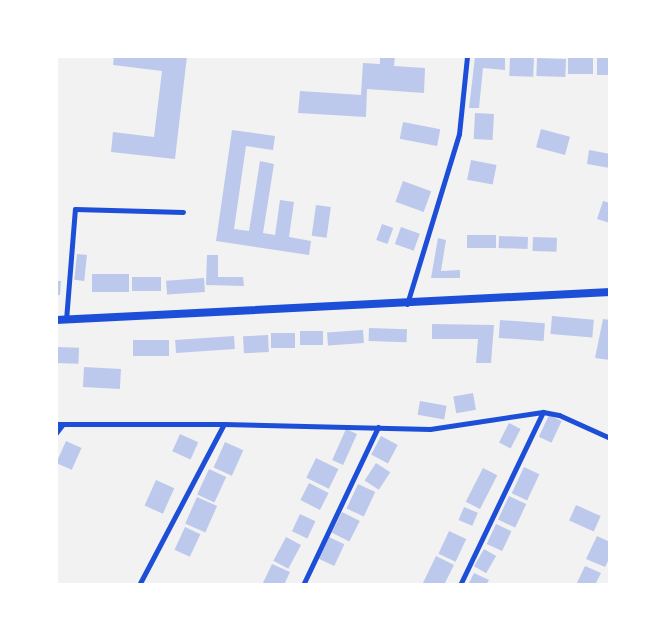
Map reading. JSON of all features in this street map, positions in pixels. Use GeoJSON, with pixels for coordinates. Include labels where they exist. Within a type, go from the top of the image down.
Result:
{"type":"FeatureCollection","features":[{"type":"Feature","properties":{"kind":"street"},"geometry":{"type":"LineString","coordinates":[[407,304],[459,134],[467,56]]}},
{"type":"Feature","properties":{"kind":"street"},"geometry":{"type":"LineString","coordinates":[[66,320],[75,210],[183,212]]}},
{"type":"Feature","properties":{"kind":"street"},"geometry":{"type":"LineString","coordinates":[[56,320],[407,304],[610,292]]}},
{"type":"Feature","properties":{"kind":"street"},"geometry":{"type":"LineString","coordinates":[[460,585],[544,412]]}},
{"type":"Feature","properties":{"kind":"street"},"geometry":{"type":"LineString","coordinates":[[56,424],[224,424],[430,429],[544,412],[559,415],[610,438]]}},
{"type":"Feature","properties":{"kind":"street"},"geometry":{"type":"LineString","coordinates":[[56,433],[63,424]]}},
{"type":"Feature","properties":{"kind":"street"},"geometry":{"type":"LineString","coordinates":[[139,585],[224,424]]}},
{"type":"Feature","properties":{"kind":"street"},"geometry":{"type":"LineString","coordinates":[[303,585],[378,427]]}},
{"type":"Feature","properties":{"kind":"building"},"geometry":{"type":"Polygon","coordinates":[[[114,56],[187,56],[175,159],[111,152],[113,132],[154,137],[162,71],[113,65],[114,56]]]}},
{"type":"Feature","properties":{"kind":"building"},"geometry":{"type":"Polygon","coordinates":[[[380,56],[395,56],[394,66],[425,68],[424,93],[367,89],[366,117],[298,113],[300,91],[361,95],[363,63],[380,64],[380,56]]]}},
{"type":"Feature","properties":{"kind":"building"},"geometry":{"type":"Polygon","coordinates":[[[510,56],[534,57],[533,77],[509,76],[510,56]]]}},
{"type":"Feature","properties":{"kind":"building"},"geometry":{"type":"Polygon","coordinates":[[[475,57],[505,58],[505,70],[483,68],[479,108],[469,108],[475,57]]]}},
{"type":"Feature","properties":{"kind":"building"},"geometry":{"type":"Polygon","coordinates":[[[537,58],[566,59],[565,77],[536,76],[537,58]]]}},
{"type":"Feature","properties":{"kind":"building"},"geometry":{"type":"Polygon","coordinates":[[[568,58],[593,58],[593,74],[568,74],[568,58]]]}},
{"type":"Feature","properties":{"kind":"building"},"geometry":{"type":"Polygon","coordinates":[[[597,58],[610,58],[610,75],[597,75],[597,58]]]}},
{"type":"Feature","properties":{"kind":"building"},"geometry":{"type":"Polygon","coordinates":[[[475,113],[494,114],[493,140],[474,139],[475,113]]]}},
{"type":"Feature","properties":{"kind":"building"},"geometry":{"type":"Polygon","coordinates":[[[403,122],[440,129],[437,146],[400,139],[403,122]]]}},
{"type":"Feature","properties":{"kind":"building"},"geometry":{"type":"Polygon","coordinates":[[[541,129],[570,137],[565,155],[536,147],[541,129]]]}},
{"type":"Feature","properties":{"kind":"building"},"geometry":{"type":"Polygon","coordinates":[[[232,130],[275,136],[273,150],[246,146],[234,229],[249,231],[260,161],[274,164],[263,233],[275,235],[280,200],[294,202],[289,237],[311,241],[309,255],[216,241],[232,130]]]}},
{"type":"Feature","properties":{"kind":"building"},"geometry":{"type":"Polygon","coordinates":[[[589,150],[610,154],[610,168],[587,164],[589,150]]]}},
{"type":"Feature","properties":{"kind":"building"},"geometry":{"type":"Polygon","coordinates":[[[471,160],[497,165],[493,185],[467,180],[471,160]]]}},
{"type":"Feature","properties":{"kind":"building"},"geometry":{"type":"Polygon","coordinates":[[[403,181],[431,191],[424,212],[395,202],[403,181]]]}},
{"type":"Feature","properties":{"kind":"building"},"geometry":{"type":"Polygon","coordinates":[[[603,201],[610,203],[610,223],[597,219],[603,201]]]}},
{"type":"Feature","properties":{"kind":"building"},"geometry":{"type":"Polygon","coordinates":[[[316,205],[331,207],[327,238],[312,236],[316,205]]]}},
{"type":"Feature","properties":{"kind":"building"},"geometry":{"type":"Polygon","coordinates":[[[382,224],[393,228],[387,244],[376,240],[382,224]]]}},
{"type":"Feature","properties":{"kind":"building"},"geometry":{"type":"Polygon","coordinates":[[[401,227],[420,234],[414,251],[395,244],[401,227]]]}},
{"type":"Feature","properties":{"kind":"building"},"geometry":{"type":"Polygon","coordinates":[[[467,235],[496,235],[496,248],[467,248],[467,235]]]}},
{"type":"Feature","properties":{"kind":"building"},"geometry":{"type":"Polygon","coordinates":[[[499,236],[528,237],[528,249],[499,248],[499,236]]]}},
{"type":"Feature","properties":{"kind":"building"},"geometry":{"type":"Polygon","coordinates":[[[533,237],[557,238],[556,252],[533,251],[533,237]]]}},
{"type":"Feature","properties":{"kind":"building"},"geometry":{"type":"Polygon","coordinates":[[[438,238],[446,240],[441,271],[460,270],[460,278],[431,278],[438,238]]]}},
{"type":"Feature","properties":{"kind":"building"},"geometry":{"type":"Polygon","coordinates":[[[77,254],[87,255],[84,281],[74,280],[77,254]]]}},
{"type":"Feature","properties":{"kind":"building"},"geometry":{"type":"Polygon","coordinates":[[[207,255],[218,255],[218,277],[243,277],[244,286],[206,285],[207,255]]]}},
{"type":"Feature","properties":{"kind":"building"},"geometry":{"type":"Polygon","coordinates":[[[92,274],[129,274],[129,292],[92,292],[92,274]]]}},
{"type":"Feature","properties":{"kind":"building"},"geometry":{"type":"Polygon","coordinates":[[[132,277],[161,277],[161,291],[132,291],[132,277]]]}},
{"type":"Feature","properties":{"kind":"building"},"geometry":{"type":"Polygon","coordinates":[[[204,278],[205,292],[167,295],[166,281],[204,278]]]}},
{"type":"Feature","properties":{"kind":"building"},"geometry":{"type":"Polygon","coordinates":[[[56,281],[61,281],[60,295],[56,295],[56,281]]]}},
{"type":"Feature","properties":{"kind":"building"},"geometry":{"type":"Polygon","coordinates":[[[552,316],[594,320],[592,338],[550,334],[552,316]]]}},
{"type":"Feature","properties":{"kind":"building"},"geometry":{"type":"Polygon","coordinates":[[[603,319],[610,320],[610,360],[595,358],[603,319]]]}},
{"type":"Feature","properties":{"kind":"building"},"geometry":{"type":"Polygon","coordinates":[[[500,320],[545,323],[544,341],[499,338],[500,320]]]}},
{"type":"Feature","properties":{"kind":"building"},"geometry":{"type":"Polygon","coordinates":[[[432,324],[494,325],[491,363],[476,363],[478,339],[432,339],[432,324]]]}},
{"type":"Feature","properties":{"kind":"building"},"geometry":{"type":"Polygon","coordinates":[[[369,328],[407,329],[407,342],[369,341],[369,328]]]}},
{"type":"Feature","properties":{"kind":"building"},"geometry":{"type":"Polygon","coordinates":[[[363,330],[364,343],[328,345],[327,333],[363,330]]]}},
{"type":"Feature","properties":{"kind":"building"},"geometry":{"type":"Polygon","coordinates":[[[300,331],[323,331],[323,345],[300,345],[300,331]]]}},
{"type":"Feature","properties":{"kind":"building"},"geometry":{"type":"Polygon","coordinates":[[[271,333],[295,333],[295,348],[271,348],[271,333]]]}},
{"type":"Feature","properties":{"kind":"building"},"geometry":{"type":"Polygon","coordinates":[[[268,335],[269,352],[244,353],[243,336],[268,335]]]}},
{"type":"Feature","properties":{"kind":"building"},"geometry":{"type":"Polygon","coordinates":[[[234,336],[235,349],[176,353],[175,340],[234,336]]]}},
{"type":"Feature","properties":{"kind":"building"},"geometry":{"type":"Polygon","coordinates":[[[133,340],[169,340],[169,356],[133,356],[133,340]]]}},
{"type":"Feature","properties":{"kind":"building"},"geometry":{"type":"Polygon","coordinates":[[[56,347],[79,348],[78,364],[56,363],[56,347]]]}},
{"type":"Feature","properties":{"kind":"building"},"geometry":{"type":"Polygon","coordinates":[[[84,367],[121,369],[120,389],[83,387],[84,367]]]}},
{"type":"Feature","properties":{"kind":"building"},"geometry":{"type":"Polygon","coordinates":[[[473,393],[476,410],[456,413],[453,396],[473,393]]]}},
{"type":"Feature","properties":{"kind":"building"},"geometry":{"type":"Polygon","coordinates":[[[420,401],[447,406],[444,419],[418,415],[420,401]]]}},
{"type":"Feature","properties":{"kind":"building"},"geometry":{"type":"Polygon","coordinates":[[[549,415],[562,421],[552,443],[539,437],[549,415]]]}},
{"type":"Feature","properties":{"kind":"building"},"geometry":{"type":"Polygon","coordinates":[[[509,423],[521,429],[511,449],[499,443],[509,423]]]}},
{"type":"Feature","properties":{"kind":"building"},"geometry":{"type":"Polygon","coordinates":[[[346,429],[357,434],[343,465],[332,460],[346,429]]]}},
{"type":"Feature","properties":{"kind":"building"},"geometry":{"type":"Polygon","coordinates":[[[180,434],[198,442],[191,459],[172,451],[180,434]]]}},
{"type":"Feature","properties":{"kind":"building"},"geometry":{"type":"Polygon","coordinates":[[[381,436],[398,445],[388,463],[371,455],[381,436]]]}},
{"type":"Feature","properties":{"kind":"building"},"geometry":{"type":"Polygon","coordinates":[[[66,441],[82,448],[72,470],[56,463],[66,441]]]}},
{"type":"Feature","properties":{"kind":"building"},"geometry":{"type":"Polygon","coordinates":[[[225,442],[243,450],[232,476],[214,468],[225,442]]]}},
{"type":"Feature","properties":{"kind":"building"},"geometry":{"type":"Polygon","coordinates":[[[316,458],[338,469],[329,489],[306,478],[316,458]]]}},
{"type":"Feature","properties":{"kind":"building"},"geometry":{"type":"Polygon","coordinates":[[[376,463],[390,472],[379,490],[365,481],[376,463]]]}},
{"type":"Feature","properties":{"kind":"building"},"geometry":{"type":"Polygon","coordinates":[[[524,467],[539,474],[527,500],[512,493],[524,467]]]}},
{"type":"Feature","properties":{"kind":"building"},"geometry":{"type":"Polygon","coordinates":[[[483,468],[497,475],[480,509],[466,502],[483,468]]]}},
{"type":"Feature","properties":{"kind":"building"},"geometry":{"type":"Polygon","coordinates":[[[209,469],[226,477],[214,502],[197,494],[209,469]]]}},
{"type":"Feature","properties":{"kind":"building"},"geometry":{"type":"Polygon","coordinates":[[[156,480],[174,488],[163,514],[145,506],[156,480]]]}},
{"type":"Feature","properties":{"kind":"building"},"geometry":{"type":"Polygon","coordinates":[[[309,483],[329,493],[320,510],[300,500],[309,483]]]}},
{"type":"Feature","properties":{"kind":"building"},"geometry":{"type":"Polygon","coordinates":[[[358,484],[375,492],[364,517],[347,508],[358,484]]]}},
{"type":"Feature","properties":{"kind":"building"},"geometry":{"type":"Polygon","coordinates":[[[509,496],[526,504],[515,528],[498,520],[509,496]]]}},
{"type":"Feature","properties":{"kind":"building"},"geometry":{"type":"Polygon","coordinates":[[[197,497],[217,506],[205,532],[185,523],[197,497]]]}},
{"type":"Feature","properties":{"kind":"building"},"geometry":{"type":"Polygon","coordinates":[[[576,505],[601,516],[594,532],[569,521],[576,505]]]}},
{"type":"Feature","properties":{"kind":"building"},"geometry":{"type":"Polygon","coordinates":[[[464,507],[478,513],[472,526],[459,520],[464,507]]]}},
{"type":"Feature","properties":{"kind":"building"},"geometry":{"type":"Polygon","coordinates":[[[342,512],[360,521],[349,542],[332,532],[342,512]]]}},
{"type":"Feature","properties":{"kind":"building"},"geometry":{"type":"Polygon","coordinates":[[[300,514],[315,521],[307,538],[292,531],[300,514]]]}},
{"type":"Feature","properties":{"kind":"building"},"geometry":{"type":"Polygon","coordinates":[[[496,524],[511,531],[502,551],[487,544],[496,524]]]}},
{"type":"Feature","properties":{"kind":"building"},"geometry":{"type":"Polygon","coordinates":[[[185,527],[200,534],[190,557],[174,550],[185,527]]]}},
{"type":"Feature","properties":{"kind":"building"},"geometry":{"type":"Polygon","coordinates":[[[449,531],[466,539],[456,562],[438,554],[449,531]]]}},
{"type":"Feature","properties":{"kind":"building"},"geometry":{"type":"Polygon","coordinates":[[[597,536],[610,542],[610,557],[605,567],[586,559],[597,536]]]}},
{"type":"Feature","properties":{"kind":"building"},"geometry":{"type":"Polygon","coordinates":[[[286,537],[301,545],[288,569],[273,561],[286,537]]]}},
{"type":"Feature","properties":{"kind":"building"},"geometry":{"type":"Polygon","coordinates":[[[329,537],[344,544],[334,566],[319,559],[329,537]]]}},
{"type":"Feature","properties":{"kind":"building"},"geometry":{"type":"Polygon","coordinates":[[[484,549],[496,556],[486,573],[474,566],[484,549]]]}},
{"type":"Feature","properties":{"kind":"building"},"geometry":{"type":"Polygon","coordinates":[[[436,556],[454,565],[444,585],[422,585],[436,556]]]}},
{"type":"Feature","properties":{"kind":"building"},"geometry":{"type":"Polygon","coordinates":[[[272,564],[290,572],[284,585],[262,585],[272,564]]]}},
{"type":"Feature","properties":{"kind":"building"},"geometry":{"type":"Polygon","coordinates":[[[585,566],[601,573],[595,585],[576,585],[585,566]]]}},
{"type":"Feature","properties":{"kind":"building"},"geometry":{"type":"Polygon","coordinates":[[[474,573],[489,580],[486,585],[468,585],[474,573]]]}}]}
